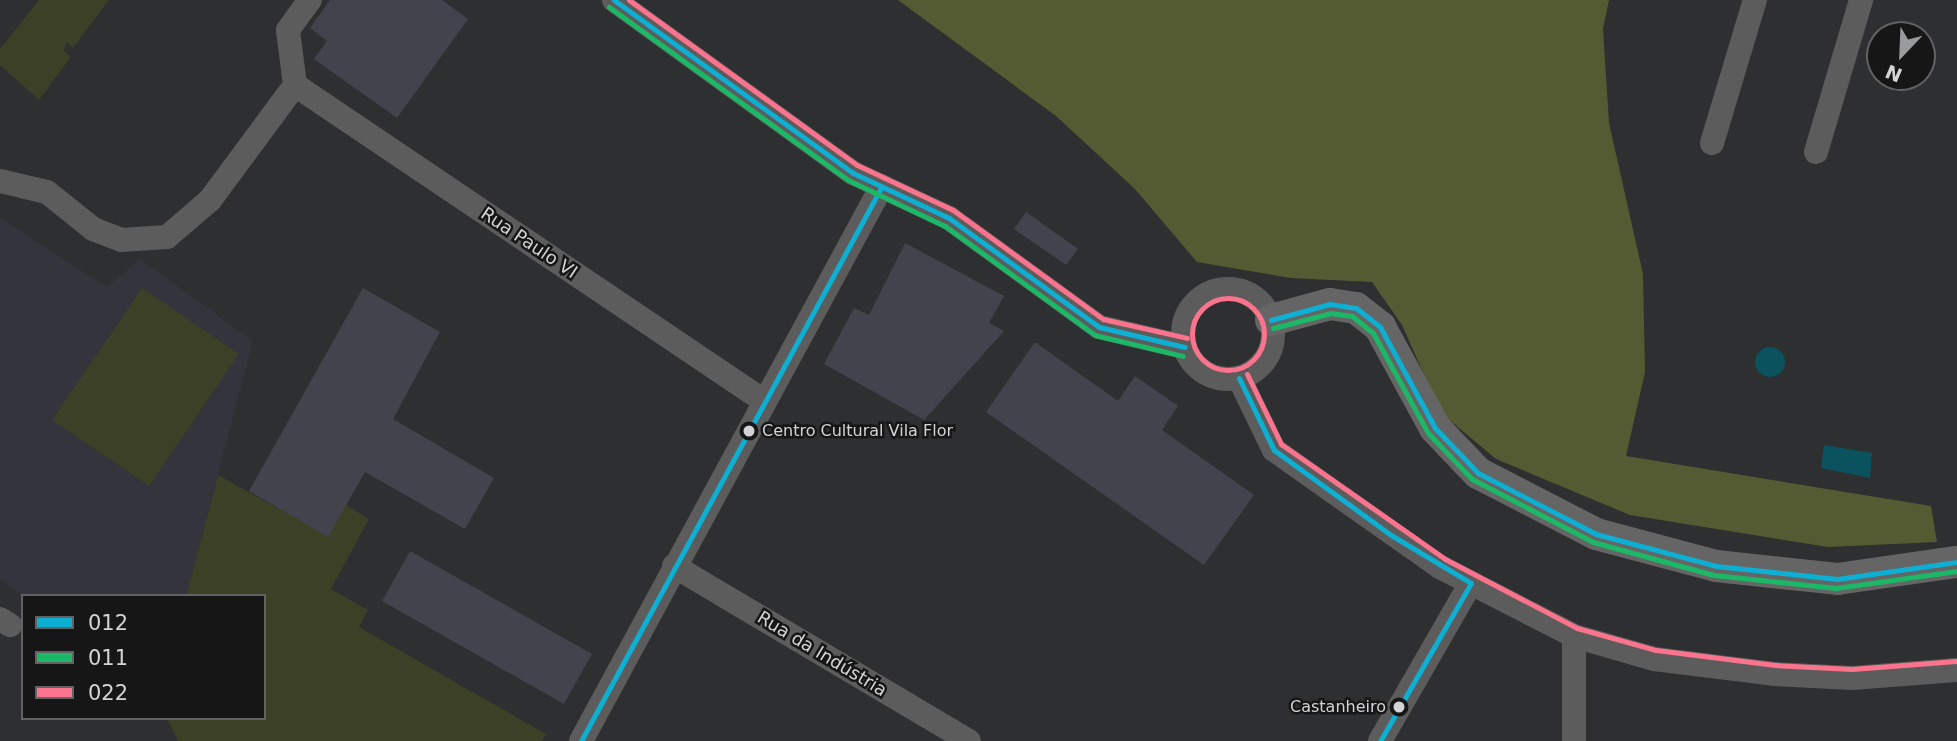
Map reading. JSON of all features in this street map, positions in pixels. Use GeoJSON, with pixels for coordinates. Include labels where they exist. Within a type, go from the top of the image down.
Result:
{"type":"FeatureCollection","features":[{"type":"Feature","properties":{"kind":"main road"},"geometry":{"type":"LineString","coordinates":[[1271,320],[1330,304],[1356,308],[1380,327],[1435,428],[1478,473],[1596,534],[1716,566],[1837,579],[1957,562]]}},
{"type":"Feature","properties":{"kind":"street"},"geometry":{"type":"LineString","coordinates":[[0,181],[47,192],[93,229],[121,240],[167,237],[198,214],[295,85],[288,30],[310,0]]}},
{"type":"Feature","properties":{"kind":"street"},"geometry":{"type":"LineString","coordinates":[[614,0],[786,127],[882,186],[949,218],[1099,327],[1185,346]]}},
{"type":"Feature","properties":{"kind":"street"},"geometry":{"type":"LineString","coordinates":[[1712,143],[1755,0]]}},
{"type":"Feature","properties":{"kind":"street"},"geometry":{"type":"LineString","coordinates":[[1816,152],[1861,0]]}},
{"type":"Feature","properties":{"kind":"street","name":"Rua Paulo VI"},"geometry":{"type":"LineString","coordinates":[[295,85],[764,401]]}},
{"type":"Feature","properties":{"kind":"street"},"geometry":{"type":"LineString","coordinates":[[581,741],[882,186]]}},
{"type":"Feature","properties":{"kind":"street"},"geometry":{"type":"LineString","coordinates":[[1213,292],[1254,298],[1271,320],[1270,351],[1239,378],[1204,373],[1185,346],[1188,313],[1213,292]]}},
{"type":"Feature","properties":{"kind":"street"},"geometry":{"type":"LineString","coordinates":[[1239,378],[1274,450],[1391,535],[1471,583],[1574,636],[1654,659],[1774,674],[1852,678],[1957,670]]}},
{"type":"Feature","properties":{"kind":"street","name":"Rua da Indústria"},"geometry":{"type":"LineString","coordinates":[[674,566],[970,741]]}},
{"type":"Feature","properties":{"kind":"street"},"geometry":{"type":"LineString","coordinates":[[1380,741],[1471,583]]}},
{"type":"Feature","properties":{"kind":"street"},"geometry":{"type":"LineString","coordinates":[[1574,636],[1574,741]]}},
{"type":"Feature","properties":{"kind":"shaded area"},"geometry":{"type":"Polygon","coordinates":[[[0,218],[107,287],[140,259],[253,341],[187,594],[21,595],[0,579],[0,218]]]}},
{"type":"Feature","properties":{"kind":"green space"},"geometry":{"type":"Polygon","coordinates":[[[39,0],[109,0],[73,48],[67,42],[64,51],[71,57],[39,100],[0,65],[0,49],[39,0]]]}},
{"type":"Feature","properties":{"kind":"green space"},"geometry":{"type":"Polygon","coordinates":[[[898,0],[1609,0],[1603,29],[1609,123],[1643,274],[1645,372],[1626,456],[1931,506],[1937,542],[1828,547],[1630,515],[1496,459],[1441,413],[1402,325],[1372,282],[1291,278],[1197,262],[1135,189],[1056,116],[898,0]]]}},
{"type":"Feature","properties":{"kind":"green space"},"geometry":{"type":"Polygon","coordinates":[[[142,288],[239,354],[149,486],[52,420],[142,288]]]}},
{"type":"Feature","properties":{"kind":"green space"},"geometry":{"type":"Polygon","coordinates":[[[218,475],[328,536],[346,505],[369,519],[331,589],[368,610],[359,627],[546,734],[542,741],[178,741],[168,720],[266,720],[266,594],[187,594],[218,475]]]}},
{"type":"Feature","properties":{"kind":"water"},"geometry":{"type":"Polygon","coordinates":[[[1770,347],[1776,348],[1784,356],[1784,368],[1776,376],[1770,377],[1764,376],[1756,368],[1755,362],[1756,356],[1764,348],[1770,347]]]}},
{"type":"Feature","properties":{"kind":"water"},"geometry":{"type":"Polygon","coordinates":[[[1824,445],[1872,453],[1870,478],[1821,468],[1824,445]]]}},
{"type":"Feature","properties":{"kind":"building"},"geometry":{"type":"Polygon","coordinates":[[[330,0],[442,0],[468,19],[397,118],[314,59],[327,41],[310,28],[330,0]]]}},
{"type":"Feature","properties":{"kind":"building"},"geometry":{"type":"Polygon","coordinates":[[[1026,212],[1078,249],[1066,265],[1014,229],[1026,212]]]}},
{"type":"Feature","properties":{"kind":"building"},"geometry":{"type":"Polygon","coordinates":[[[905,243],[1004,296],[989,323],[1004,331],[924,420],[824,364],[854,308],[869,315],[905,243]]]}},
{"type":"Feature","properties":{"kind":"building"},"geometry":{"type":"Polygon","coordinates":[[[363,288],[440,332],[393,419],[494,478],[465,529],[365,472],[328,537],[249,491],[363,288]]]}},
{"type":"Feature","properties":{"kind":"building"},"geometry":{"type":"Polygon","coordinates":[[[1035,342],[1118,401],[1135,376],[1178,406],[1162,430],[1254,495],[1204,565],[986,412],[1035,342]]]}},
{"type":"Feature","properties":{"kind":"building"},"geometry":{"type":"Polygon","coordinates":[[[410,551],[592,654],[564,704],[382,601],[410,551]]]}},
{"type":"Feature","properties":{"kind":"transit line","name":"012"},"geometry":{"type":"LineString","coordinates":[[614,0],[853,173],[949,218],[1099,327],[1185,347]]}},
{"type":"Feature","properties":{"kind":"transit line","name":"022"},"geometry":{"type":"LineString","coordinates":[[629,0],[857,165],[953,210],[1103,319],[1187,338]]}},
{"type":"Feature","properties":{"kind":"transit line","name":"011"},"geometry":{"type":"LineString","coordinates":[[609,7],[848,180],[945,226],[1095,335],[1183,356]]}},
{"type":"Feature","properties":{"kind":"transit line","name":"012"},"geometry":{"type":"LineString","coordinates":[[581,741],[882,186]]}},
{"type":"Feature","properties":{"kind":"transit line","name":"022"},"geometry":{"type":"LineString","coordinates":[[1228,298],[1248,304],[1258,314],[1264,334],[1258,354],[1248,364],[1228,370],[1208,364],[1198,354],[1192,334],[1198,314],[1208,304],[1228,298]]}},
{"type":"Feature","properties":{"kind":"transit line","name":"012"},"geometry":{"type":"LineString","coordinates":[[1271,320],[1330,304],[1356,308],[1380,327],[1435,428],[1478,473],[1596,534],[1716,566],[1837,579],[1957,562]]}},
{"type":"Feature","properties":{"kind":"transit line","name":"011"},"geometry":{"type":"LineString","coordinates":[[1273,328],[1331,313],[1352,316],[1373,333],[1428,433],[1472,479],[1593,542],[1714,575],[1836,588],[1957,571]]}},
{"type":"Feature","properties":{"kind":"transit line","name":"022"},"geometry":{"type":"LineString","coordinates":[[1247,374],[1281,444],[1445,559],[1577,628],[1656,650],[1775,665],[1852,669],[1956,661]]}},
{"type":"Feature","properties":{"kind":"transit line","name":"012"},"geometry":{"type":"LineString","coordinates":[[1239,378],[1274,450],[1391,535],[1471,583],[1380,741]]}},
{"type":"Feature","properties":{"kind":"place","name":"Centro Cultural Vila Flor"},"geometry":{"type":"Point","coordinates":[749,431]}},
{"type":"Feature","properties":{"kind":"place","name":"Castanheiro"},"geometry":{"type":"Point","coordinates":[1399,707]}}]}
